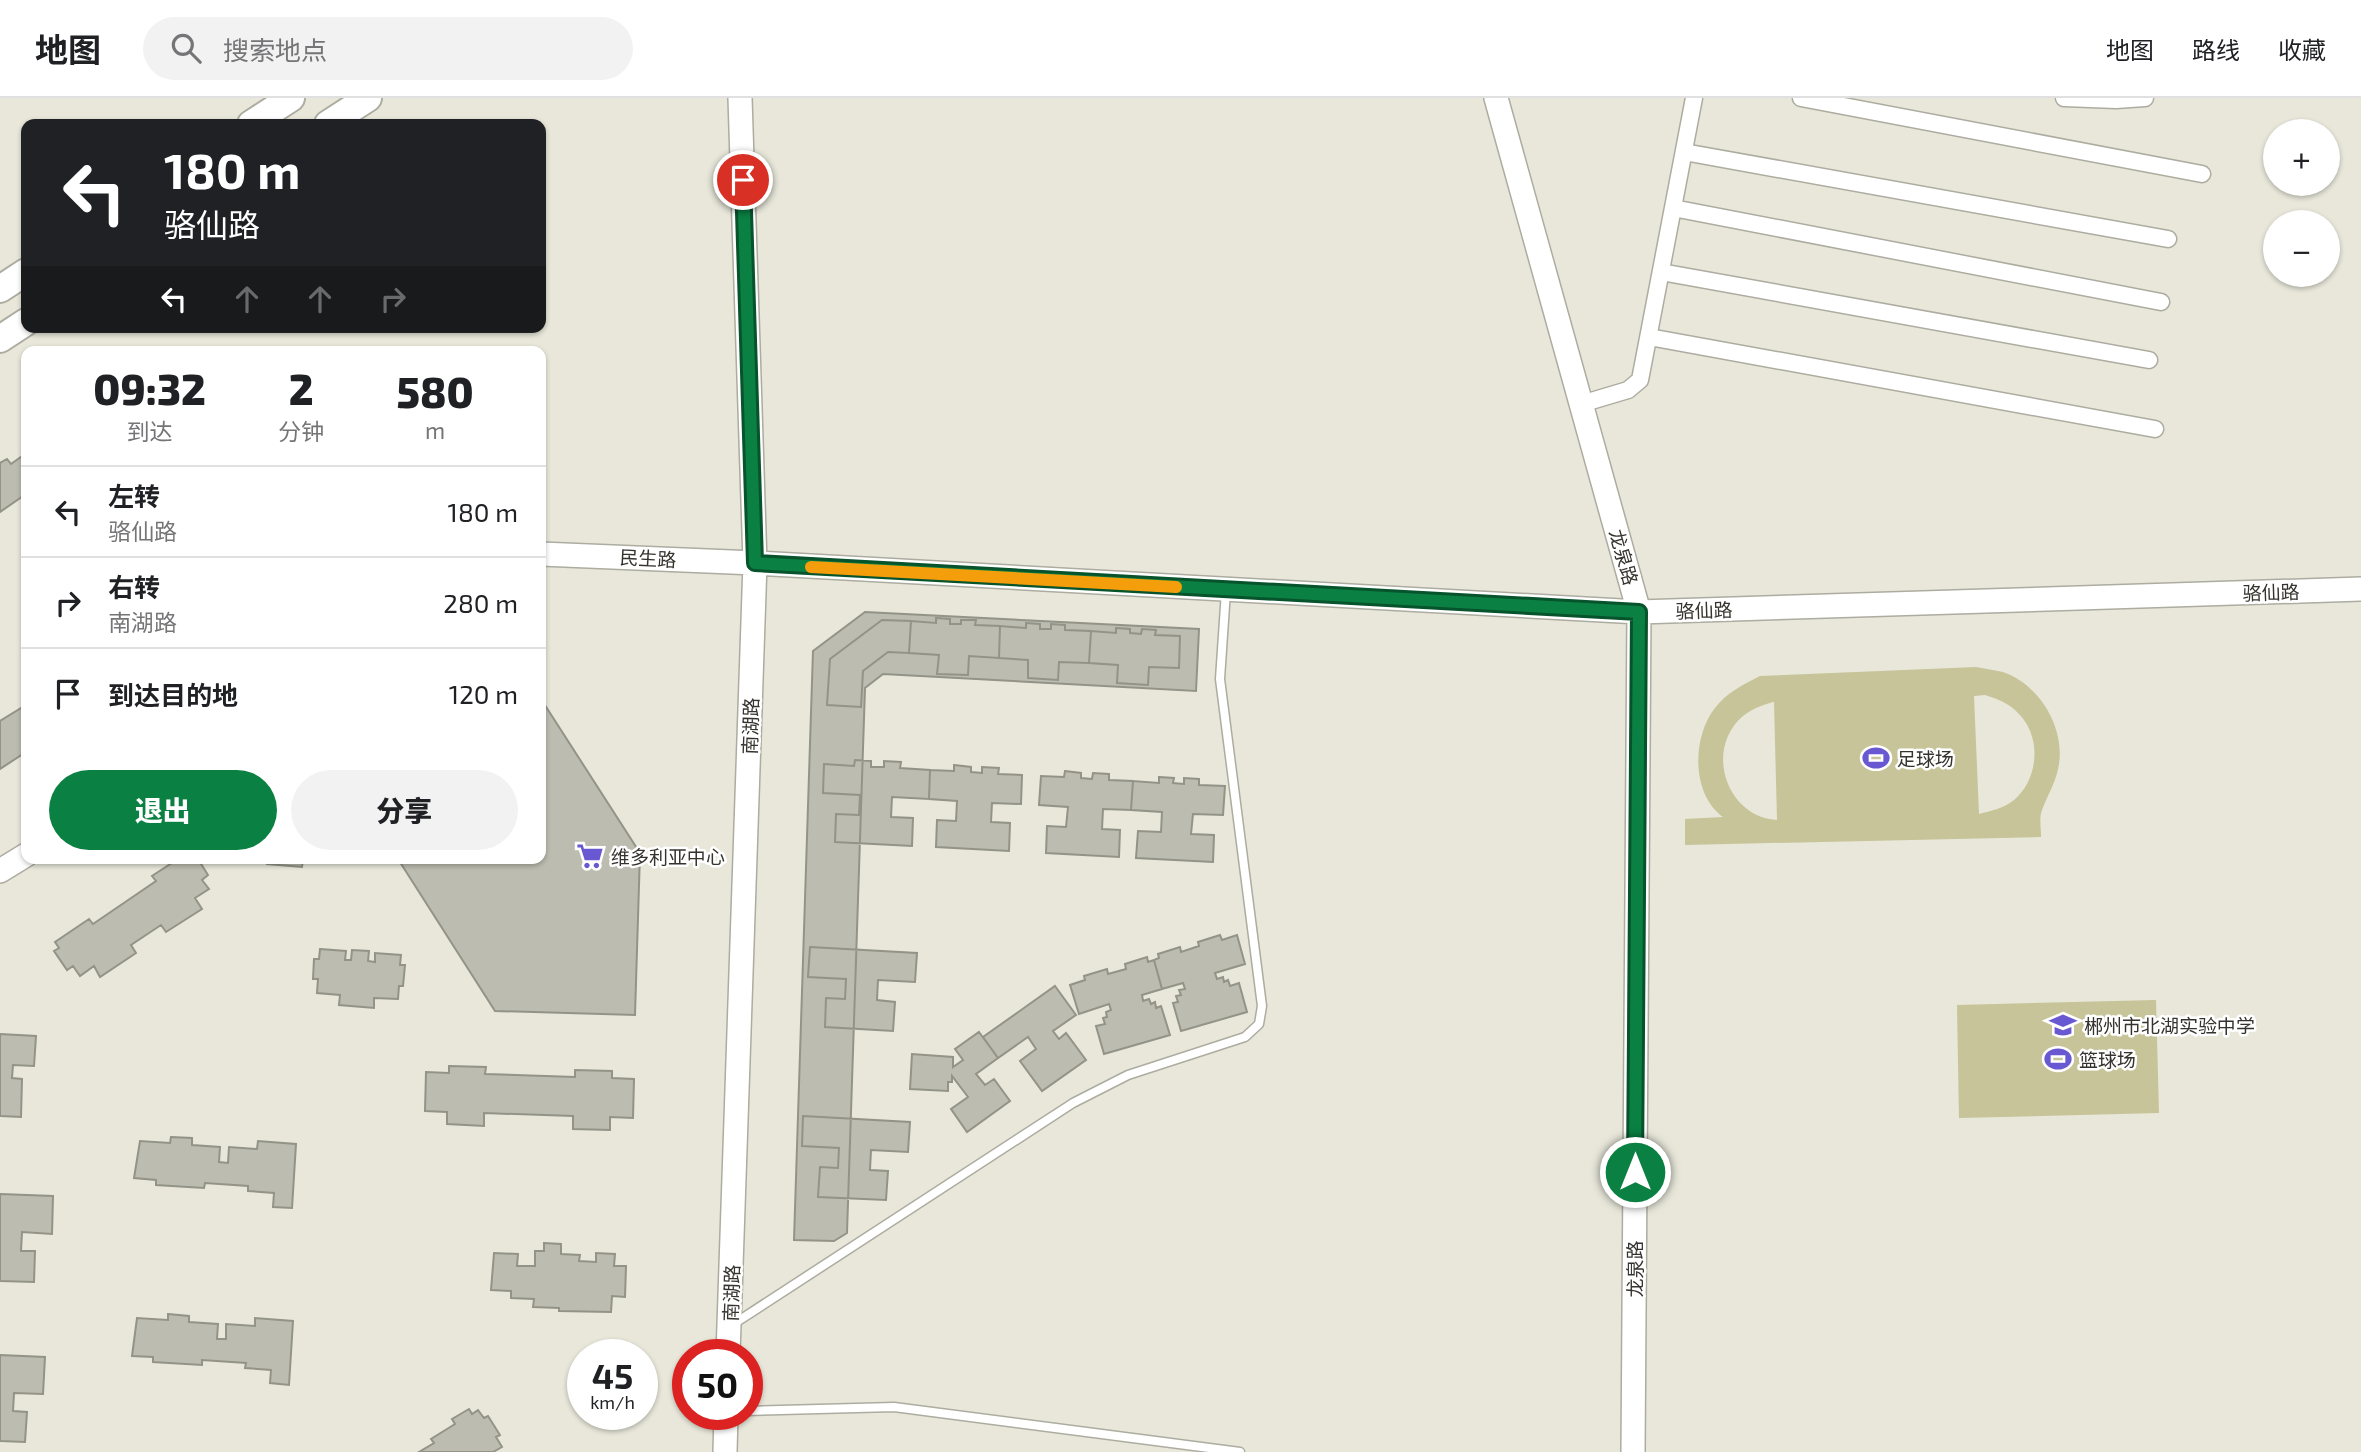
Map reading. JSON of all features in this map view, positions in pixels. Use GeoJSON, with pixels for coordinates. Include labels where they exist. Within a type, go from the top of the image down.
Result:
{"type":"FeatureCollection","features":[{"type":"Feature","properties":{"kind":"main road"},"geometry":{"type":"LineString","coordinates":[[259,119],[291,98]]}},
{"type":"Feature","properties":{"kind":"main road"},"geometry":{"type":"LineString","coordinates":[[336,119],[368,98]]}},
{"type":"Feature","properties":{"kind":"main road","name":"南湖路"},"geometry":{"type":"LineString","coordinates":[[729,1339],[755,563],[740,98]]}},
{"type":"Feature","properties":{"kind":"main road","name":"龙泉路"},"geometry":{"type":"LineString","coordinates":[[1496,98],[1639,612],[1633,1452]]}},
{"type":"Feature","properties":{"kind":"main road"},"geometry":{"type":"LineString","coordinates":[[0,289],[21,275]]}},
{"type":"Feature","properties":{"kind":"main road"},"geometry":{"type":"LineString","coordinates":[[0,339],[21,325]]}},
{"type":"Feature","properties":{"kind":"main road","name":"民生路"},"geometry":{"type":"LineString","coordinates":[[546,554],[755,563]]}},
{"type":"Feature","properties":{"kind":"main road","name":"骆仙路"},"geometry":{"type":"LineString","coordinates":[[755,563],[1639,612],[2361,589]]}},
{"type":"Feature","properties":{"kind":"main road"},"geometry":{"type":"LineString","coordinates":[[0,871],[21,858]]}},
{"type":"Feature","properties":{"kind":"main road"},"geometry":{"type":"LineString","coordinates":[[725,1452],[726,1430]]}},
{"type":"Feature","properties":{"kind":"street"},"geometry":{"type":"LineString","coordinates":[[1581,404],[1628,390],[1637,384],[1641,375],[1694,98]]}},
{"type":"Feature","properties":{"kind":"street"},"geometry":{"type":"LineString","coordinates":[[1801,98],[2202,174]]}},
{"type":"Feature","properties":{"kind":"street"},"geometry":{"type":"LineString","coordinates":[[2064,98],[2146,98]]}},
{"type":"Feature","properties":{"kind":"street"},"geometry":{"type":"LineString","coordinates":[[1684,152],[2168,239]]}},
{"type":"Feature","properties":{"kind":"street"},"geometry":{"type":"LineString","coordinates":[[1673,208],[2161,302]]}},
{"type":"Feature","properties":{"kind":"street"},"geometry":{"type":"LineString","coordinates":[[1661,272],[2149,360]]}},
{"type":"Feature","properties":{"kind":"street"},"geometry":{"type":"LineString","coordinates":[[1649,337],[2155,429]]}},
{"type":"Feature","properties":{"kind":"lane"},"geometry":{"type":"LineString","coordinates":[[729,1326],[1073,1103],[1128,1076],[1245,1037],[1259,1024],[1262,1006],[1220,679],[1226,589]]}},
{"type":"Feature","properties":{"kind":"lane"},"geometry":{"type":"LineString","coordinates":[[763,1411],[894,1407],[1240,1452]]}},
{"type":"Feature","properties":{"kind":"shaded area"},"geometry":{"type":"Polygon","coordinates":[[[1976,667],[2003,672],[2017,678],[2029,687],[2048,711],[2059,740],[2058,769],[2041,813],[2041,837],[1685,845],[1685,819],[1723,817],[1713,807],[1700,780],[1699,749],[1707,720],[1725,698],[1760,676],[1976,667]],[[1985,695],[1974,696],[1979,814],[2014,800],[2029,781],[2034,757],[2034,745],[2026,722],[2011,707],[1985,695]],[[1774,702],[1743,716],[1731,730],[1723,763],[1726,779],[1745,807],[1759,816],[1777,820],[1774,702]]]}},
{"type":"Feature","properties":{"kind":"shaded area","name":"篮球场"},"geometry":{"type":"Polygon","coordinates":[[[2156,1000],[2159,1113],[1959,1118],[1957,1005],[2156,1000]]]}},
{"type":"Feature","properties":{"kind":"building"},"geometry":{"type":"Polygon","coordinates":[[[21,457],[21,497],[0,512],[0,463],[7,459],[11,464],[21,457]]]}},
{"type":"Feature","properties":{"kind":"building"},"geometry":{"type":"Polygon","coordinates":[[[865,612],[1199,629],[1196,691],[883,674],[865,688],[847,1233],[834,1241],[794,1240],[813,651],[865,612]]]}},
{"type":"Feature","properties":{"kind":"building"},"geometry":{"type":"Polygon","coordinates":[[[936,618],[950,619],[950,624],[961,624],[961,620],[976,620],[975,625],[1000,626],[999,658],[969,656],[968,675],[937,674],[939,655],[909,653],[911,621],[936,623],[936,618]]]}},
{"type":"Feature","properties":{"kind":"building"},"geometry":{"type":"Polygon","coordinates":[[[882,620],[911,621],[909,653],[888,652],[863,671],[861,707],[827,705],[830,659],[882,620]]]}},
{"type":"Feature","properties":{"kind":"building"},"geometry":{"type":"Polygon","coordinates":[[[1026,623],[1040,624],[1040,629],[1051,629],[1051,624],[1065,625],[1065,630],[1091,631],[1089,663],[1059,662],[1058,680],[1028,678],[1028,660],[999,658],[1000,626],[1026,628],[1026,623]]]}},
{"type":"Feature","properties":{"kind":"building"},"geometry":{"type":"Polygon","coordinates":[[[1116,628],[1130,629],[1130,633],[1141,634],[1142,629],[1156,630],[1155,635],[1180,636],[1179,668],[1149,667],[1148,685],[1117,683],[1118,665],[1089,663],[1091,631],[1116,633],[1116,628]]]}},
{"type":"Feature","properties":{"kind":"building","name":"维多利亚中心"},"geometry":{"type":"Polygon","coordinates":[[[546,707],[640,853],[635,1015],[495,1011],[401,864],[546,864],[546,707]]]}},
{"type":"Feature","properties":{"kind":"building"},"geometry":{"type":"Polygon","coordinates":[[[21,708],[21,755],[0,769],[0,721],[21,708]]]}},
{"type":"Feature","properties":{"kind":"building"},"geometry":{"type":"Polygon","coordinates":[[[855,760],[871,761],[871,767],[884,767],[884,761],[901,762],[900,768],[930,770],[929,799],[892,797],[891,817],[913,818],[912,846],[835,842],[836,814],[859,815],[860,795],[823,793],[824,764],[854,766],[855,760]]]}},
{"type":"Feature","properties":{"kind":"building"},"geometry":{"type":"Polygon","coordinates":[[[954,765],[971,767],[971,772],[982,773],[982,767],[999,768],[998,774],[1022,775],[1021,804],[992,803],[991,822],[1010,823],[1009,851],[936,847],[937,820],[956,821],[957,801],[929,799],[930,770],[954,771],[954,765]]]}},
{"type":"Feature","properties":{"kind":"building"},"geometry":{"type":"Polygon","coordinates":[[[1065,771],[1081,773],[1081,778],[1092,779],[1093,773],[1109,774],[1109,780],[1133,781],[1131,810],[1103,809],[1102,829],[1120,830],[1119,857],[1046,853],[1047,826],[1066,827],[1068,807],[1039,805],[1041,776],[1064,777],[1065,771]]]}},
{"type":"Feature","properties":{"kind":"building"},"geometry":{"type":"Polygon","coordinates":[[[1159,777],[1174,778],[1173,783],[1184,784],[1184,778],[1199,779],[1199,785],[1225,786],[1223,815],[1193,814],[1191,834],[1214,835],[1213,862],[1136,858],[1138,831],[1161,832],[1162,812],[1131,810],[1133,781],[1159,783],[1159,777]]]}},
{"type":"Feature","properties":{"kind":"building"},"geometry":{"type":"Polygon","coordinates":[[[170,864],[201,864],[208,875],[202,880],[209,889],[195,898],[202,909],[166,932],[161,925],[131,945],[136,953],[100,977],[94,966],[80,976],[73,966],[67,970],[54,951],[59,948],[55,942],[89,919],[93,924],[156,881],[152,876],[170,864]]]}},
{"type":"Feature","properties":{"kind":"building"},"geometry":{"type":"Polygon","coordinates":[[[267,864],[302,864],[302,867],[267,864]]]}},
{"type":"Feature","properties":{"kind":"building"},"geometry":{"type":"Polygon","coordinates":[[[1220,935],[1222,940],[1237,935],[1245,964],[1215,973],[1217,979],[1223,977],[1224,982],[1228,980],[1230,986],[1239,983],[1247,1012],[1181,1031],[1173,1003],[1178,1002],[1176,996],[1181,995],[1179,990],[1185,989],[1183,983],[1162,989],[1154,960],[1159,958],[1158,954],[1180,947],[1181,952],[1199,946],[1198,942],[1220,935]]]}},
{"type":"Feature","properties":{"kind":"building"},"geometry":{"type":"Polygon","coordinates":[[[810,947],[917,953],[915,982],[878,980],[877,1000],[895,1002],[893,1031],[825,1027],[826,998],[845,999],[846,979],[808,977],[810,947]]]}},
{"type":"Feature","properties":{"kind":"building"},"geometry":{"type":"Polygon","coordinates":[[[320,949],[346,951],[345,960],[351,960],[352,950],[369,951],[368,961],[375,962],[375,953],[401,955],[400,965],[405,965],[403,986],[399,986],[398,999],[374,998],[374,1008],[339,1005],[340,995],[317,993],[318,979],[313,979],[314,959],[319,959],[320,949]]]}},
{"type":"Feature","properties":{"kind":"building"},"geometry":{"type":"Polygon","coordinates":[[[1147,957],[1148,962],[1154,960],[1162,989],[1142,995],[1143,1001],[1149,999],[1151,1004],[1155,1002],[1156,1008],[1161,1006],[1170,1035],[1104,1054],[1096,1026],[1105,1024],[1103,1018],[1107,1017],[1106,1012],[1111,1010],[1109,1004],[1079,1014],[1070,985],[1085,980],[1084,976],[1107,969],[1108,974],[1126,969],[1125,964],[1147,957]]]}},
{"type":"Feature","properties":{"kind":"building"},"geometry":{"type":"Polygon","coordinates":[[[1055,986],[1076,1015],[1053,1031],[1059,1039],[1066,1033],[1086,1060],[1042,1091],[1020,1061],[1036,1049],[1028,1037],[998,1058],[983,1037],[1055,986]]]}},
{"type":"Feature","properties":{"kind":"building"},"geometry":{"type":"Polygon","coordinates":[[[979,1032],[998,1058],[976,1074],[985,1085],[994,1079],[1010,1101],[967,1132],[951,1109],[968,1097],[952,1076],[952,1082],[948,1082],[948,1091],[910,1089],[912,1054],[953,1057],[953,1067],[963,1060],[955,1049],[979,1032]]]}},
{"type":"Feature","properties":{"kind":"building"},"geometry":{"type":"Polygon","coordinates":[[[0,1034],[36,1036],[34,1066],[13,1065],[12,1078],[22,1079],[21,1117],[0,1116],[0,1034]]]}},
{"type":"Feature","properties":{"kind":"building"},"geometry":{"type":"Polygon","coordinates":[[[449,1066],[486,1067],[485,1074],[575,1077],[575,1070],[612,1071],[612,1078],[634,1079],[633,1118],[610,1117],[610,1130],[573,1129],[573,1116],[484,1113],[484,1126],[447,1124],[447,1112],[425,1111],[426,1072],[449,1073],[449,1066]]]}},
{"type":"Feature","properties":{"kind":"building"},"geometry":{"type":"Polygon","coordinates":[[[803,1116],[910,1122],[908,1152],[871,1150],[870,1170],[888,1171],[886,1200],[818,1197],[820,1167],[838,1168],[839,1148],[802,1146],[803,1116]]]}},
{"type":"Feature","properties":{"kind":"building"},"geometry":{"type":"Polygon","coordinates":[[[171,1137],[192,1138],[192,1145],[220,1147],[219,1162],[228,1163],[229,1147],[257,1149],[258,1141],[296,1144],[292,1208],[273,1207],[274,1193],[248,1191],[248,1186],[205,1183],[204,1188],[156,1185],[156,1180],[134,1178],[140,1141],[170,1143],[171,1137]]]}},
{"type":"Feature","properties":{"kind":"building"},"geometry":{"type":"Polygon","coordinates":[[[0,1194],[53,1196],[52,1234],[22,1232],[21,1251],[35,1251],[34,1282],[0,1281],[0,1194]]]}},
{"type":"Feature","properties":{"kind":"building"},"geometry":{"type":"Polygon","coordinates":[[[544,1243],[561,1244],[561,1254],[580,1255],[579,1261],[596,1262],[596,1253],[615,1254],[614,1266],[626,1266],[625,1297],[612,1296],[611,1312],[559,1311],[559,1308],[533,1307],[534,1299],[511,1298],[511,1291],[491,1290],[494,1253],[518,1254],[517,1266],[535,1266],[535,1251],[544,1251],[544,1243]]]}},
{"type":"Feature","properties":{"kind":"building"},"geometry":{"type":"Polygon","coordinates":[[[168,1314],[189,1316],[189,1322],[218,1324],[217,1339],[226,1339],[226,1324],[255,1326],[255,1318],[293,1321],[289,1385],[270,1383],[271,1370],[245,1368],[246,1363],[202,1360],[202,1365],[153,1362],[153,1357],[132,1356],[137,1318],[168,1320],[168,1314]]]}},
{"type":"Feature","properties":{"kind":"building"},"geometry":{"type":"Polygon","coordinates":[[[0,1355],[45,1357],[43,1394],[14,1393],[13,1411],[27,1412],[25,1442],[0,1441],[0,1355]]]}},
{"type":"Feature","properties":{"kind":"building"},"geometry":{"type":"Polygon","coordinates":[[[469,1409],[472,1414],[478,1410],[484,1418],[488,1416],[500,1435],[496,1437],[502,1447],[493,1452],[419,1452],[434,1443],[431,1439],[455,1424],[452,1419],[469,1409]]]}},
{"type":"Feature","properties":{"kind":"slow traffic"},"geometry":{"type":"LineString","coordinates":[[811,567],[1176,587]]}},
{"type":"Feature","properties":{"kind":"place","name":"足球场"},"geometry":{"type":"Point","coordinates":[1876,758]}},
{"type":"Feature","properties":{"kind":"place","name":"维多利亚中心"},"geometry":{"type":"Point","coordinates":[590,856]}},
{"type":"Feature","properties":{"kind":"place","name":"郴州市北湖实验中学"},"geometry":{"type":"Point","coordinates":[2063,1025]}},
{"type":"Feature","properties":{"kind":"place","name":"篮球场"},"geometry":{"type":"Point","coordinates":[2058,1059]}},
{"type":"Feature","properties":{"kind":"route"},"geometry":{"type":"LineString","coordinates":[[743,180],[755,563],[1639,612],[1635,1172]]}}]}
